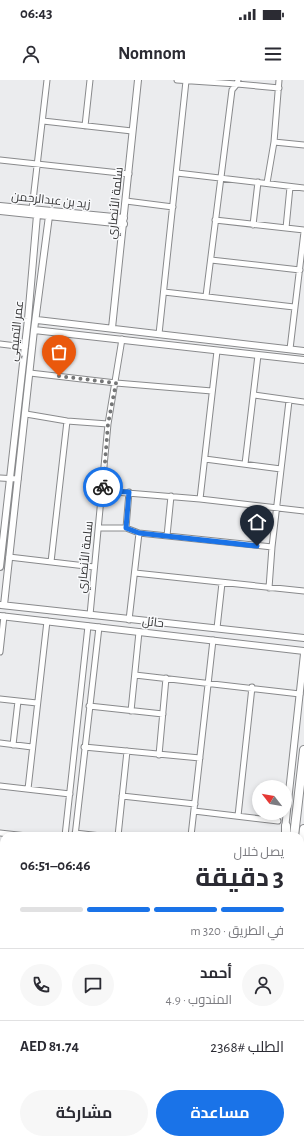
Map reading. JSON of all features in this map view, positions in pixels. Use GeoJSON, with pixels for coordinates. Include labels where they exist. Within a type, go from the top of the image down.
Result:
{"type":"FeatureCollection","features":[{"type":"Feature","properties":{"kind":"main road"},"geometry":{"type":"LineString","coordinates":[[294,832],[304,750]]}},
{"type":"Feature","properties":{"kind":"main road"},"geometry":{"type":"LineString","coordinates":[[285,832],[286,826]]}},
{"type":"Feature","properties":{"kind":"street"},"geometry":{"type":"LineString","coordinates":[[32,209],[47,80]]}},
{"type":"Feature","properties":{"kind":"street"},"geometry":{"type":"LineString","coordinates":[[85,126],[90,80]]}},
{"type":"Feature","properties":{"kind":"street","name":"سلمة الأنصاري"},"geometry":{"type":"LineString","coordinates":[[112,328],[138,80]]}},
{"type":"Feature","properties":{"kind":"street"},"geometry":{"type":"LineString","coordinates":[[177,80],[238,82],[279,88]]}},
{"type":"Feature","properties":{"kind":"street"},"geometry":{"type":"LineString","coordinates":[[267,182],[274,142],[279,80]]}},
{"type":"Feature","properties":{"kind":"street"},"geometry":{"type":"LineString","coordinates":[[159,334],[186,81]]}},
{"type":"Feature","properties":{"kind":"street"},"geometry":{"type":"LineString","coordinates":[[206,296],[232,90],[238,82]]}},
{"type":"Feature","properties":{"kind":"street"},"geometry":{"type":"LineString","coordinates":[[42,121],[132,131]]}},
{"type":"Feature","properties":{"kind":"street"},"geometry":{"type":"LineString","coordinates":[[274,142],[304,145]]}},
{"type":"Feature","properties":{"kind":"street"},"geometry":{"type":"LineString","coordinates":[[0,160],[129,174]]}},
{"type":"Feature","properties":{"kind":"street"},"geometry":{"type":"LineString","coordinates":[[177,173],[220,179],[267,182],[290,187],[304,188]]}},
{"type":"Feature","properties":{"kind":"street"},"geometry":{"type":"LineString","coordinates":[[253,225],[258,182]]}},
{"type":"Feature","properties":{"kind":"street"},"geometry":{"type":"LineString","coordinates":[[286,228],[290,187]]}},
{"type":"Feature","properties":{"kind":"street"},"geometry":{"type":"LineString","coordinates":[[126,201],[173,207]]}},
{"type":"Feature","properties":{"kind":"street","name":"زيد بن عبدالرحمن"},"geometry":{"type":"LineString","coordinates":[[0,206],[124,221]]}},
{"type":"Feature","properties":{"kind":"street","name":"زيد بن عبدالرحمن"},"geometry":{"type":"LineString","coordinates":[[0,211],[37,216],[124,221]]}},
{"type":"Feature","properties":{"kind":"street","name":"عمر التميمي"},"geometry":{"type":"LineString","coordinates":[[0,568],[3,520],[25,347],[37,216]]}},
{"type":"Feature","properties":{"kind":"street"},"geometry":{"type":"LineString","coordinates":[[2,605],[26,414],[34,330],[37,320],[49,216]]}},
{"type":"Feature","properties":{"kind":"street"},"geometry":{"type":"LineString","coordinates":[[215,220],[304,231],[290,349]]}},
{"type":"Feature","properties":{"kind":"street"},"geometry":{"type":"LineString","coordinates":[[36,222],[48,224]]}},
{"type":"Feature","properties":{"kind":"street"},"geometry":{"type":"LineString","coordinates":[[211,260],[300,270]]}},
{"type":"Feature","properties":{"kind":"street"},"geometry":{"type":"LineString","coordinates":[[164,292],[294,307]]}},
{"type":"Feature","properties":{"kind":"street"},"geometry":{"type":"LineString","coordinates":[[28,319],[304,351]]}},
{"type":"Feature","properties":{"kind":"street"},"geometry":{"type":"LineString","coordinates":[[34,330],[304,360]]}},
{"type":"Feature","properties":{"kind":"street","name":"سلمة الأنصاري"},"geometry":{"type":"LineString","coordinates":[[90,615],[103,491],[108,424],[116,383],[122,339]]}},
{"type":"Feature","properties":{"kind":"street"},"geometry":{"type":"LineString","coordinates":[[0,344],[25,347]]}},
{"type":"Feature","properties":{"kind":"street"},"geometry":{"type":"LineString","coordinates":[[200,498],[217,350]]}},
{"type":"Feature","properties":{"kind":"street"},"geometry":{"type":"LineString","coordinates":[[245,464],[258,355]]}},
{"type":"Feature","properties":{"kind":"street"},"geometry":{"type":"LineString","coordinates":[[30,373],[116,383],[212,391]]}},
{"type":"Feature","properties":{"kind":"street"},"geometry":{"type":"LineString","coordinates":[[254,395],[304,402]]}},
{"type":"Feature","properties":{"kind":"street"},"geometry":{"type":"LineString","coordinates":[[269,588],[272,547],[278,508],[289,401]]}},
{"type":"Feature","properties":{"kind":"street"},"geometry":{"type":"LineString","coordinates":[[26,414],[67,421],[108,424]]}},
{"type":"Feature","properties":{"kind":"street"},"geometry":{"type":"LineString","coordinates":[[52,562],[67,421]]}},
{"type":"Feature","properties":{"kind":"street"},"geometry":{"type":"LineString","coordinates":[[205,459],[281,469]]}},
{"type":"Feature","properties":{"kind":"street"},"geometry":{"type":"LineString","coordinates":[[0,478],[18,479]]}},
{"type":"Feature","properties":{"kind":"street"},"geometry":{"type":"LineString","coordinates":[[103,491],[200,498],[304,511]]}},
{"type":"Feature","properties":{"kind":"street"},"geometry":{"type":"LineString","coordinates":[[126,528],[129,492]]}},
{"type":"Feature","properties":{"kind":"street"},"geometry":{"type":"LineString","coordinates":[[166,536],[171,496]]}},
{"type":"Feature","properties":{"kind":"street"},"geometry":{"type":"LineString","coordinates":[[99,528],[126,528],[139,533],[272,547]]}},
{"type":"Feature","properties":{"kind":"street"},"geometry":{"type":"LineString","coordinates":[[129,620],[139,533]]}},
{"type":"Feature","properties":{"kind":"street"},"geometry":{"type":"LineString","coordinates":[[9,557],[94,567]]}},
{"type":"Feature","properties":{"kind":"street"},"geometry":{"type":"LineString","coordinates":[[135,573],[304,591]]}},
{"type":"Feature","properties":{"kind":"street"},"geometry":{"type":"LineString","coordinates":[[217,628],[222,583]]}},
{"type":"Feature","properties":{"kind":"street","name":"حائل"},"geometry":{"type":"LineString","coordinates":[[2,605],[304,638]]}},
{"type":"Feature","properties":{"kind":"street"},"geometry":{"type":"LineString","coordinates":[[0,652],[2,616]]}},
{"type":"Feature","properties":{"kind":"street","name":"حائل"},"geometry":{"type":"LineString","coordinates":[[2,616],[295,650],[304,653]]}},
{"type":"Feature","properties":{"kind":"street"},"geometry":{"type":"LineString","coordinates":[[28,789],[47,621]]}},
{"type":"Feature","properties":{"kind":"street"},"geometry":{"type":"LineString","coordinates":[[65,832],[88,626]]}},
{"type":"Feature","properties":{"kind":"street"},"geometry":{"type":"LineString","coordinates":[[75,832],[99,627]]}},
{"type":"Feature","properties":{"kind":"street"},"geometry":{"type":"LineString","coordinates":[[131,711],[139,632]]}},
{"type":"Feature","properties":{"kind":"street"},"geometry":{"type":"LineString","coordinates":[[295,650],[297,637]]}},
{"type":"Feature","properties":{"kind":"street"},"geometry":{"type":"LineString","coordinates":[[191,832],[213,640]]}},
{"type":"Feature","properties":{"kind":"street"},"geometry":{"type":"LineString","coordinates":[[286,826],[304,653]]}},
{"type":"Feature","properties":{"kind":"street"},"geometry":{"type":"LineString","coordinates":[[135,674],[300,694]]}},
{"type":"Feature","properties":{"kind":"street"},"geometry":{"type":"LineString","coordinates":[[159,754],[166,678]]}},
{"type":"Feature","properties":{"kind":"street"},"geometry":{"type":"LineString","coordinates":[[238,816],[252,687]]}},
{"type":"Feature","properties":{"kind":"street"},"geometry":{"type":"LineString","coordinates":[[0,699],[37,703]]}},
{"type":"Feature","properties":{"kind":"street"},"geometry":{"type":"LineString","coordinates":[[13,745],[18,701]]}},
{"type":"Feature","properties":{"kind":"street"},"geometry":{"type":"LineString","coordinates":[[89,706],[163,714]]}},
{"type":"Feature","properties":{"kind":"street"},"geometry":{"type":"LineString","coordinates":[[0,743],[32,747]]}},
{"type":"Feature","properties":{"kind":"street"},"geometry":{"type":"LineString","coordinates":[[84,747],[200,758]]}},
{"type":"Feature","properties":{"kind":"street"},"geometry":{"type":"LineString","coordinates":[[118,832],[127,752]]}},
{"type":"Feature","properties":{"kind":"street"},"geometry":{"type":"LineString","coordinates":[[0,786],[70,794]]}},
{"type":"Feature","properties":{"kind":"street"},"geometry":{"type":"LineString","coordinates":[[122,796],[195,804]]}},
{"type":"Feature","properties":{"kind":"street"},"geometry":{"type":"LineString","coordinates":[[194,811],[278,821]]}},
{"type":"Feature","properties":{"kind":"way so far"},"geometry":{"type":"LineString","coordinates":[[59,376],[116,383],[108,424],[103,487]]}},
{"type":"Feature","properties":{"kind":"route"},"geometry":{"type":"LineString","coordinates":[[103,487],[103,491],[129,492],[126,528],[139,533],[257,546]]}}]}
